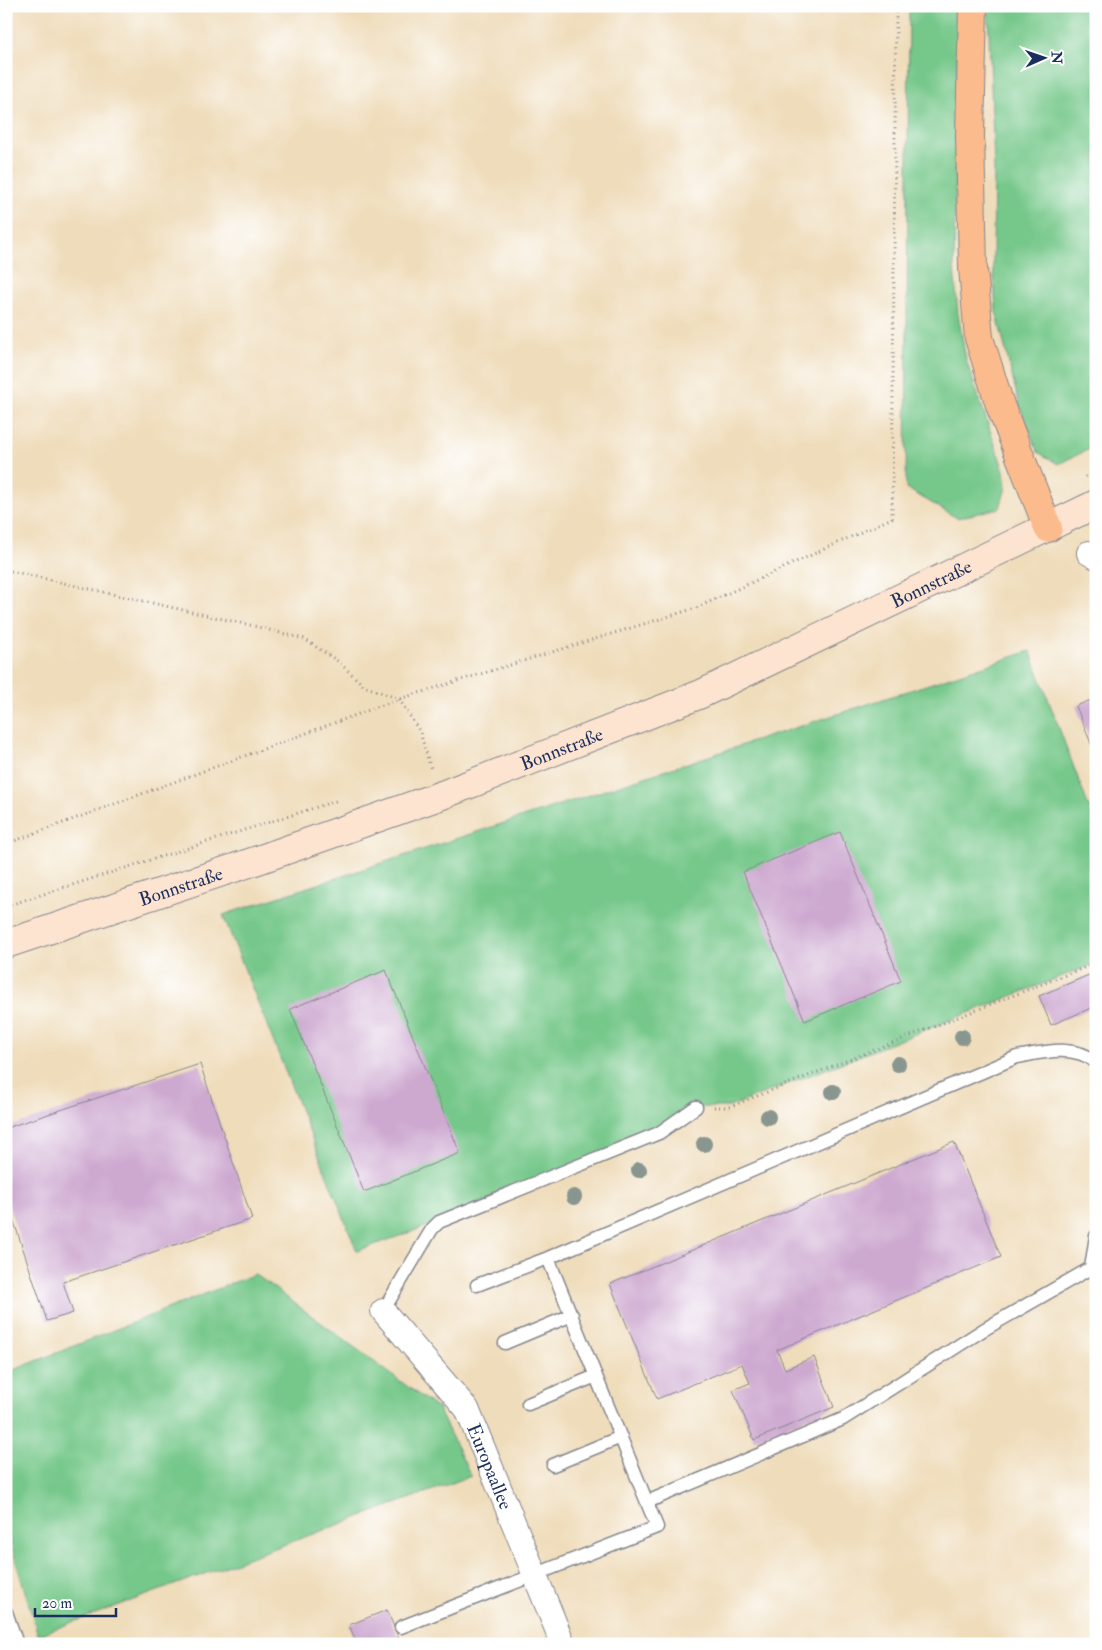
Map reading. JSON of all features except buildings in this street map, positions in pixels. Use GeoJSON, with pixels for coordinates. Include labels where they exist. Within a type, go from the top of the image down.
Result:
{"type":"FeatureCollection","features":[{"type":"Feature","properties":{"kind":"highway"},"geometry":{"type":"LineString","coordinates":[[973,6],[971,155],[973,268],[979,338],[1000,405],[1048,528]]}},
{"type":"Feature","properties":{"kind":"main road","name":"Bonnstraße"},"geometry":{"type":"LineString","coordinates":[[6,944],[258,860],[423,802],[701,694],[1096,504]]}},
{"type":"Feature","properties":{"kind":"street","name":"Europaallee"},"geometry":{"type":"LineString","coordinates":[[383,1311],[467,1409],[563,1644]]}},
{"type":"Feature","properties":{"kind":"lane"},"geometry":{"type":"LineString","coordinates":[[477,1284],[548,1258],[1017,1057],[1057,1049],[1087,1055],[1096,1062]]}},
{"type":"Feature","properties":{"kind":"lane"},"geometry":{"type":"LineString","coordinates":[[383,1311],[432,1228],[439,1222],[659,1133],[696,1107]]}},
{"type":"Feature","properties":{"kind":"lane"},"geometry":{"type":"LineString","coordinates":[[647,1502],[843,1419],[983,1330],[1091,1268],[1096,1236]]}},
{"type":"Feature","properties":{"kind":"lane"},"geometry":{"type":"LineString","coordinates":[[401,1627],[657,1527],[548,1258]]}},
{"type":"Feature","properties":{"kind":"lane"},"geometry":{"type":"LineString","coordinates":[[505,1343],[572,1315]]}},
{"type":"Feature","properties":{"kind":"lane"},"geometry":{"type":"LineString","coordinates":[[528,1404],[596,1376]]}},
{"type":"Feature","properties":{"kind":"lane"},"geometry":{"type":"LineString","coordinates":[[553,1465],[621,1437]]}},
{"type":"Feature","properties":{"kind":"lane"},"geometry":{"type":"LineString","coordinates":[[6,1612],[17,1644]]}},
{"type":"Feature","properties":{"kind":"path"},"geometry":{"type":"LineString","coordinates":[[6,844],[399,699],[696,608],[892,518],[896,6]]}},
{"type":"Feature","properties":{"kind":"path"},"geometry":{"type":"LineString","coordinates":[[1095,6],[1096,70]]}},
{"type":"Feature","properties":{"kind":"path"},"geometry":{"type":"LineString","coordinates":[[1083,478],[1096,471]]}},
{"type":"Feature","properties":{"kind":"path"},"geometry":{"type":"LineString","coordinates":[[6,570],[304,639],[339,662],[364,686],[399,699],[420,732],[431,770]]}},
{"type":"Feature","properties":{"kind":"path"},"geometry":{"type":"LineString","coordinates":[[421,773],[440,766]]}},
{"type":"Feature","properties":{"kind":"path"},"geometry":{"type":"LineString","coordinates":[[6,906],[346,798]]}},
{"type":"Feature","properties":{"kind":"path"},"geometry":{"type":"LineString","coordinates":[[696,1107],[729,1107],[1096,963]]}},
{"type":"Feature","properties":{"kind":"green space"},"geometry":{"type":"Polygon","coordinates":[[[909,6],[958,6],[954,267],[958,314],[966,360],[1004,471],[1006,487],[1000,508],[957,518],[906,488],[909,6]]]}},
{"type":"Feature","properties":{"kind":"green space"},"geometry":{"type":"Polygon","coordinates":[[[988,6],[1096,6],[1096,446],[1058,464],[1038,452],[1019,404],[996,311],[993,264],[994,166],[988,6]]]}},
{"type":"Feature","properties":{"kind":"green space"},"geometry":{"type":"Polygon","coordinates":[[[1030,651],[1096,826],[1096,963],[729,1107],[696,1107],[659,1133],[439,1222],[357,1251],[223,915],[1030,651]]]}},
{"type":"Feature","properties":{"kind":"green space"},"geometry":{"type":"Polygon","coordinates":[[[255,1274],[438,1409],[471,1476],[38,1635],[6,1528],[6,1373],[255,1274]]]}}]}
